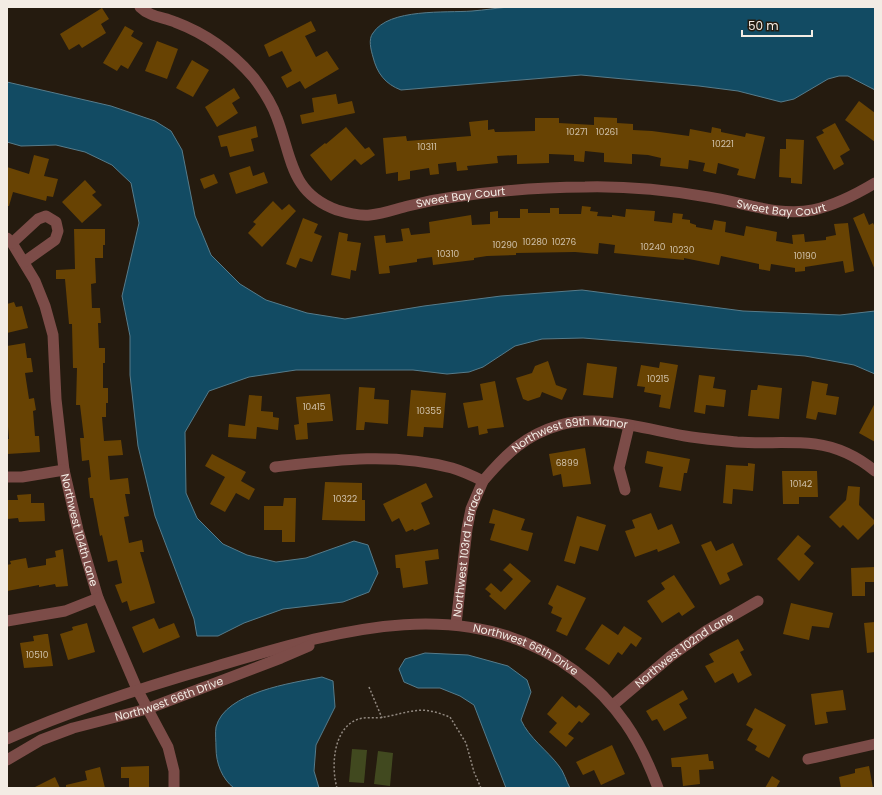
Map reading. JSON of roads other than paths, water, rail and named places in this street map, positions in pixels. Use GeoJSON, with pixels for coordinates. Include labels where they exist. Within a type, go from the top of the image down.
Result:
{"type":"FeatureCollection","features":[{"type":"Feature","properties":{"kind":"street","name":"Sweet Bay Court"},"geometry":{"type":"LineString","coordinates":[[140,7],[152,15],[174,21],[200,32],[219,43],[237,60],[254,78],[268,98],[277,116],[288,156],[300,182],[309,193],[323,203],[337,210],[354,214],[370,215],[420,203],[492,192],[534,188],[615,186],[666,191],[788,211],[811,210],[838,203],[875,183]]}},
{"type":"Feature","properties":{"kind":"street","name":"Northwest 104th Lane"},"geometry":{"type":"LineString","coordinates":[[24,262],[55,240],[58,231],[56,222],[46,216],[38,219],[9,241],[35,281],[46,306],[53,335],[56,399],[64,470],[78,530],[98,598],[137,689],[168,747],[174,771],[174,788]]}},
{"type":"Feature","properties":{"kind":"street","name":"Northwest 69th Manor"},"geometry":{"type":"LineString","coordinates":[[483,481],[516,445],[536,433],[561,425],[584,421],[606,422],[687,437],[741,442],[816,444],[839,450],[859,459],[875,471]]}},
{"type":"Feature","properties":{"kind":"street"},"geometry":{"type":"LineString","coordinates":[[625,490],[619,468],[629,426]]}},
{"type":"Feature","properties":{"kind":"street"},"geometry":{"type":"LineString","coordinates":[[275,467],[347,458],[415,460],[452,468],[483,481]]}},
{"type":"Feature","properties":{"kind":"street"},"geometry":{"type":"LineString","coordinates":[[7,476],[22,477],[64,470]]}},
{"type":"Feature","properties":{"kind":"street","name":"Northwest 103rd Terrace"},"geometry":{"type":"LineString","coordinates":[[456,624],[467,529],[471,509],[483,481]]}},
{"type":"Feature","properties":{"kind":"street"},"geometry":{"type":"LineString","coordinates":[[7,621],[65,611],[98,598]]}},
{"type":"Feature","properties":{"kind":"street","name":"Northwest 102nd Lane"},"geometry":{"type":"LineString","coordinates":[[613,705],[671,656],[706,631],[758,601]]}},
{"type":"Feature","properties":{"kind":"street","name":"Northwest 66th Drive"},"geometry":{"type":"LineString","coordinates":[[7,739],[69,713],[137,689],[278,648],[386,626],[413,624],[456,624],[490,630],[525,641],[560,660],[592,684],[613,705],[632,731],[648,762],[658,788]]}},
{"type":"Feature","properties":{"kind":"street","name":"Northwest 66th Drive"},"geometry":{"type":"LineString","coordinates":[[7,760],[41,740],[73,728],[147,709],[281,658],[331,636]]}},
{"type":"Feature","properties":{"kind":"street"},"geometry":{"type":"LineString","coordinates":[[808,759],[875,744]]}},
{"type":"Feature","properties":{"kind":"water"},"geometry":{"type":"Polygon","coordinates":[[[509,7],[875,7],[875,90],[848,76],[839,76],[828,79],[794,99],[781,102],[738,91],[581,75],[401,90],[390,85],[379,73],[371,51],[371,35],[381,25],[392,19],[419,13],[472,11],[509,7]]]}},
{"type":"Feature","properties":{"kind":"water"},"geometry":{"type":"Polygon","coordinates":[[[7,82],[111,106],[155,121],[171,131],[182,150],[195,216],[211,255],[240,284],[266,300],[307,313],[345,319],[424,306],[501,296],[582,290],[743,311],[840,315],[875,311],[875,374],[854,365],[805,356],[583,338],[542,339],[515,346],[483,367],[469,372],[447,374],[413,370],[296,370],[249,377],[209,391],[185,432],[186,493],[197,518],[223,544],[247,555],[276,562],[306,558],[354,541],[368,545],[378,573],[369,592],[343,602],[283,609],[244,623],[218,636],[197,636],[194,619],[155,516],[138,446],[130,375],[130,336],[122,296],[139,223],[131,183],[112,165],[85,152],[56,145],[21,146],[7,142],[7,82]]]}},
{"type":"Feature","properties":{"kind":"water"},"geometry":{"type":"Polygon","coordinates":[[[425,653],[468,655],[508,666],[527,680],[531,692],[521,720],[533,738],[561,768],[570,788],[506,788],[474,705],[460,696],[440,688],[418,688],[404,682],[399,669],[405,659],[425,653]]]}},
{"type":"Feature","properties":{"kind":"water"},"geometry":{"type":"Polygon","coordinates":[[[322,677],[333,681],[335,707],[316,745],[314,771],[319,788],[234,788],[226,780],[220,770],[217,759],[216,727],[222,715],[232,705],[261,691],[294,682],[322,677]]]}}]}
